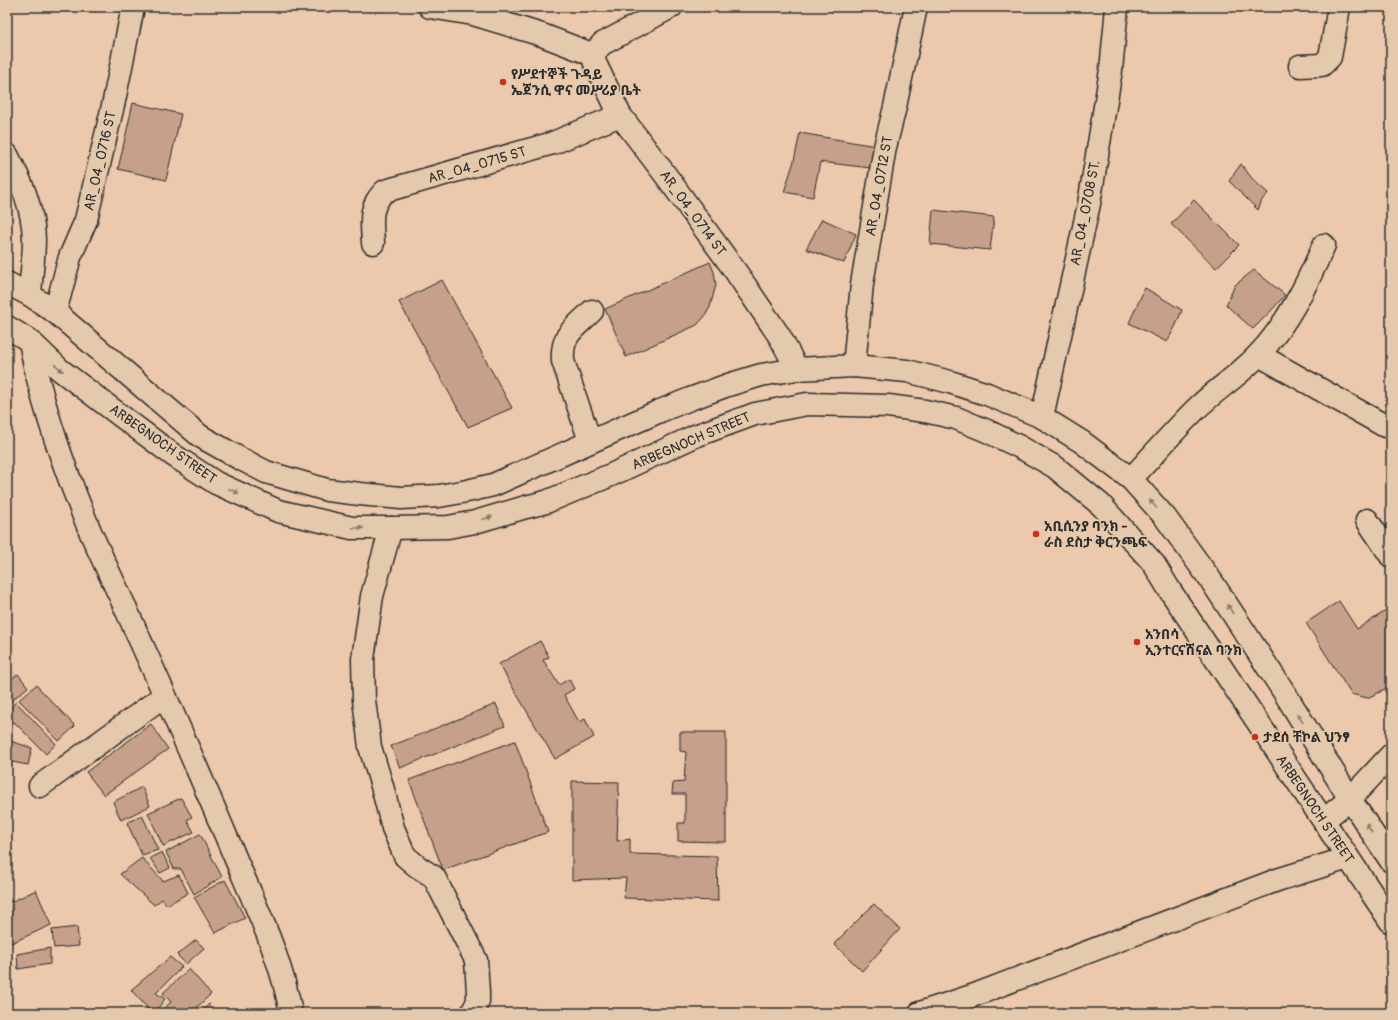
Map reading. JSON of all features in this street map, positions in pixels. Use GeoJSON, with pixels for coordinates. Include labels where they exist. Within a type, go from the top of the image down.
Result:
{"type":"FeatureCollection","features":[{"type":"Feature","properties":{"kind":"street","name":"AR_04_0716 ST"},"geometry":{"type":"LineString","coordinates":[[54,312],[70,257],[87,213],[114,101],[133,7]]}},
{"type":"Feature","properties":{"kind":"street"},"geometry":{"type":"LineString","coordinates":[[430,7],[473,14],[542,35],[598,49],[671,7]]}},
{"type":"Feature","properties":{"kind":"street","name":"AR_04_0712 ST"},"geometry":{"type":"LineString","coordinates":[[854,366],[862,284],[885,147],[916,7]]}},
{"type":"Feature","properties":{"kind":"street","name":"AR_04_0708 ST."},"geometry":{"type":"LineString","coordinates":[[1042,417],[1089,204],[1111,70],[1117,7]]}},
{"type":"Feature","properties":{"kind":"street"},"geometry":{"type":"LineString","coordinates":[[1300,66],[1322,65],[1330,56],[1339,7]]}},
{"type":"Feature","properties":{"kind":"street","name":"AR_04_0714 ST"},"geometry":{"type":"LineString","coordinates":[[598,49],[594,61],[620,115],[668,177],[736,272],[780,338],[797,369]]}},
{"type":"Feature","properties":{"kind":"street","name":"AR_04_0715 ST"},"geometry":{"type":"LineString","coordinates":[[373,243],[372,212],[375,203],[385,191],[553,143],[620,115]]}},
{"type":"Feature","properties":{"kind":"street"},"geometry":{"type":"LineString","coordinates":[[7,156],[24,188],[32,222],[34,240],[30,294]]}},
{"type":"Feature","properties":{"kind":"street"},"geometry":{"type":"LineString","coordinates":[[1131,479],[1195,409],[1259,355],[1276,334],[1300,295],[1324,245]]}},
{"type":"Feature","properties":{"kind":"street","name":"ARBEGNOCH STREET"},"geometry":{"type":"LineString","coordinates":[[7,283],[30,294],[54,312],[200,436],[266,472],[327,490],[360,494],[402,498],[439,496],[493,485],[660,411],[728,385],[761,375],[797,369],[854,366],[907,371],[950,382],[987,394],[1042,417],[1082,442],[1131,479],[1165,518],[1212,582],[1284,692],[1350,799],[1391,861]]}},
{"type":"Feature","properties":{"kind":"street"},"geometry":{"type":"LineString","coordinates":[[590,441],[563,361],[562,349],[566,337],[592,311]]}},
{"type":"Feature","properties":{"kind":"street","name":"ARBEGNOCH STREET"},"geometry":{"type":"LineString","coordinates":[[7,327],[30,341],[59,369],[173,455],[216,483],[278,511],[352,528],[448,527],[475,522],[526,506],[546,502],[611,475],[682,442],[755,414],[780,408],[807,404],[888,406],[925,411],[956,418],[987,431],[1020,447],[1055,467],[1101,505],[1154,564],[1276,751],[1324,820],[1391,922]]}},
{"type":"Feature","properties":{"kind":"street"},"geometry":{"type":"LineString","coordinates":[[30,341],[35,369],[51,423],[90,532],[186,742],[278,961],[291,1013]]}},
{"type":"Feature","properties":{"kind":"street"},"geometry":{"type":"LineString","coordinates":[[1259,355],[1385,426]]}},
{"type":"Feature","properties":{"kind":"street"},"geometry":{"type":"LineString","coordinates":[[1367,520],[1391,556]]}},
{"type":"Feature","properties":{"kind":"street"},"geometry":{"type":"LineString","coordinates":[[391,528],[372,596],[363,659],[364,700],[370,747],[393,828],[405,856],[418,867],[434,877],[476,960],[478,1001],[472,1013]]}},
{"type":"Feature","properties":{"kind":"street"},"geometry":{"type":"LineString","coordinates":[[40,786],[165,695]]}},
{"type":"Feature","properties":{"kind":"street"},"geometry":{"type":"LineString","coordinates":[[1324,820],[1350,799],[1391,755]]}},
{"type":"Feature","properties":{"kind":"street"},"geometry":{"type":"LineString","coordinates":[[920,1013],[972,996],[1277,880],[1348,858]]}},
{"type":"Feature","properties":{"kind":"building"},"geometry":{"type":"Polygon","coordinates":[[[133,103],[181,114],[166,180],[118,169],[133,103]]]}},
{"type":"Feature","properties":{"kind":"building"},"geometry":{"type":"Polygon","coordinates":[[[800,133],[881,147],[871,168],[820,162],[813,197],[784,192],[794,161],[800,133]]]}},
{"type":"Feature","properties":{"kind":"building"},"geometry":{"type":"Polygon","coordinates":[[[1241,164],[1254,181],[1268,193],[1262,200],[1258,210],[1229,181],[1241,164]]]}},
{"type":"Feature","properties":{"kind":"building"},"geometry":{"type":"Polygon","coordinates":[[[1194,200],[1239,245],[1216,268],[1171,224],[1194,200]]]}},
{"type":"Feature","properties":{"kind":"building"},"geometry":{"type":"Polygon","coordinates":[[[933,210],[994,217],[990,250],[930,244],[933,210]]]}},
{"type":"Feature","properties":{"kind":"building"},"geometry":{"type":"Polygon","coordinates":[[[822,219],[856,234],[844,263],[806,249],[822,219]]]}},
{"type":"Feature","properties":{"kind":"building"},"geometry":{"type":"Polygon","coordinates":[[[710,262],[714,272],[716,285],[710,307],[705,316],[697,325],[626,357],[605,309],[710,262]]]}},
{"type":"Feature","properties":{"kind":"building"},"geometry":{"type":"Polygon","coordinates":[[[1254,270],[1285,295],[1253,329],[1226,305],[1235,285],[1254,270]]]}},
{"type":"Feature","properties":{"kind":"building"},"geometry":{"type":"Polygon","coordinates":[[[442,280],[512,408],[468,427],[399,302],[442,280]]]}},
{"type":"Feature","properties":{"kind":"building"},"geometry":{"type":"Polygon","coordinates":[[[1145,288],[1182,310],[1167,342],[1129,323],[1145,288]]]}},
{"type":"Feature","properties":{"kind":"building"},"geometry":{"type":"Polygon","coordinates":[[[1339,601],[1357,629],[1389,609],[1391,612],[1391,684],[1380,692],[1367,698],[1351,694],[1306,623],[1339,601]]]}},
{"type":"Feature","properties":{"kind":"building"},"geometry":{"type":"Polygon","coordinates":[[[540,641],[549,657],[543,660],[559,685],[569,679],[574,689],[564,695],[579,722],[585,719],[594,737],[555,759],[499,664],[540,641]]]}},
{"type":"Feature","properties":{"kind":"building"},"geometry":{"type":"Polygon","coordinates":[[[18,674],[28,687],[7,704],[7,683],[18,674]]]}},
{"type":"Feature","properties":{"kind":"building"},"geometry":{"type":"Polygon","coordinates":[[[36,685],[75,726],[59,741],[19,700],[36,685]]]}},
{"type":"Feature","properties":{"kind":"building"},"geometry":{"type":"Polygon","coordinates":[[[16,702],[56,744],[46,754],[7,715],[7,711],[16,702]]]}},
{"type":"Feature","properties":{"kind":"building"},"geometry":{"type":"Polygon","coordinates":[[[496,704],[505,726],[400,768],[391,746],[496,704]]]}},
{"type":"Feature","properties":{"kind":"building"},"geometry":{"type":"Polygon","coordinates":[[[151,724],[168,749],[104,795],[86,772],[151,724]]]}},
{"type":"Feature","properties":{"kind":"building"},"geometry":{"type":"Polygon","coordinates":[[[680,732],[726,732],[726,842],[678,841],[678,823],[685,823],[685,794],[672,794],[673,783],[684,782],[686,752],[680,751],[680,732]]]}},
{"type":"Feature","properties":{"kind":"building"},"geometry":{"type":"Polygon","coordinates":[[[7,740],[32,748],[28,765],[7,761],[7,740]]]}},
{"type":"Feature","properties":{"kind":"building"},"geometry":{"type":"Polygon","coordinates":[[[515,741],[548,832],[443,870],[409,780],[515,741]]]}},
{"type":"Feature","properties":{"kind":"building"},"geometry":{"type":"Polygon","coordinates":[[[572,781],[619,782],[617,841],[630,839],[630,854],[717,856],[718,901],[624,898],[626,878],[572,880],[572,781]]]}},
{"type":"Feature","properties":{"kind":"building"},"geometry":{"type":"Polygon","coordinates":[[[142,787],[150,806],[121,820],[113,802],[142,787]]]}},
{"type":"Feature","properties":{"kind":"building"},"geometry":{"type":"Polygon","coordinates":[[[181,798],[192,817],[187,820],[194,832],[163,846],[148,813],[181,798]]]}},
{"type":"Feature","properties":{"kind":"building"},"geometry":{"type":"Polygon","coordinates":[[[142,815],[158,850],[142,855],[127,823],[142,815]]]}},
{"type":"Feature","properties":{"kind":"building"},"geometry":{"type":"Polygon","coordinates":[[[200,834],[222,877],[194,894],[181,869],[174,869],[166,852],[200,834]]]}},
{"type":"Feature","properties":{"kind":"building"},"geometry":{"type":"Polygon","coordinates":[[[162,852],[170,868],[160,873],[150,858],[162,852]]]}},
{"type":"Feature","properties":{"kind":"building"},"geometry":{"type":"Polygon","coordinates":[[[142,858],[163,881],[179,875],[188,893],[167,905],[162,899],[154,905],[120,874],[142,858]]]}},
{"type":"Feature","properties":{"kind":"building"},"geometry":{"type":"Polygon","coordinates":[[[225,880],[245,918],[215,933],[194,897],[225,880]]]}},
{"type":"Feature","properties":{"kind":"building"},"geometry":{"type":"Polygon","coordinates":[[[36,890],[51,925],[7,945],[7,893],[11,902],[36,890]]]}},
{"type":"Feature","properties":{"kind":"building"},"geometry":{"type":"Polygon","coordinates":[[[874,904],[900,929],[862,971],[834,944],[874,904]]]}},
{"type":"Feature","properties":{"kind":"building"},"geometry":{"type":"Polygon","coordinates":[[[77,927],[79,946],[54,948],[52,930],[77,927]]]}},
{"type":"Feature","properties":{"kind":"building"},"geometry":{"type":"Polygon","coordinates":[[[196,940],[204,948],[186,964],[177,955],[196,940]]]}},
{"type":"Feature","properties":{"kind":"building"},"geometry":{"type":"Polygon","coordinates":[[[50,948],[50,964],[18,969],[17,954],[50,948]]]}},
{"type":"Feature","properties":{"kind":"building"},"geometry":{"type":"Polygon","coordinates":[[[170,957],[182,967],[156,993],[165,999],[154,1013],[152,1013],[131,990],[170,957]]]}},
{"type":"Feature","properties":{"kind":"building"},"geometry":{"type":"Polygon","coordinates":[[[189,969],[211,994],[196,1008],[198,1011],[196,1013],[159,1013],[171,1002],[163,993],[189,969]]]}},
{"type":"Feature","properties":{"kind":"building"},"geometry":{"type":"Polygon","coordinates":[[[209,1004],[218,1013],[201,1013],[209,1004]]]}},
{"type":"Feature","properties":{"kind":"place","name":"የሥደተኞች ጉዳይ ኤጀንሲ ዋና መሥሪያ ቤት"},"geometry":{"type":"Point","coordinates":[503,82]}},
{"type":"Feature","properties":{"kind":"place","name":"አቢሲንያ ባንክ - ራስ ደስታ ቅርንጫፍ"},"geometry":{"type":"Point","coordinates":[1036,534]}},
{"type":"Feature","properties":{"kind":"place","name":"አንበሳ ኢንተርናሽናል ባንክ"},"geometry":{"type":"Point","coordinates":[1137,642]}},
{"type":"Feature","properties":{"kind":"place","name":"ታደሰ ቸኮል ህንፃ"},"geometry":{"type":"Point","coordinates":[1255,737]}}]}
